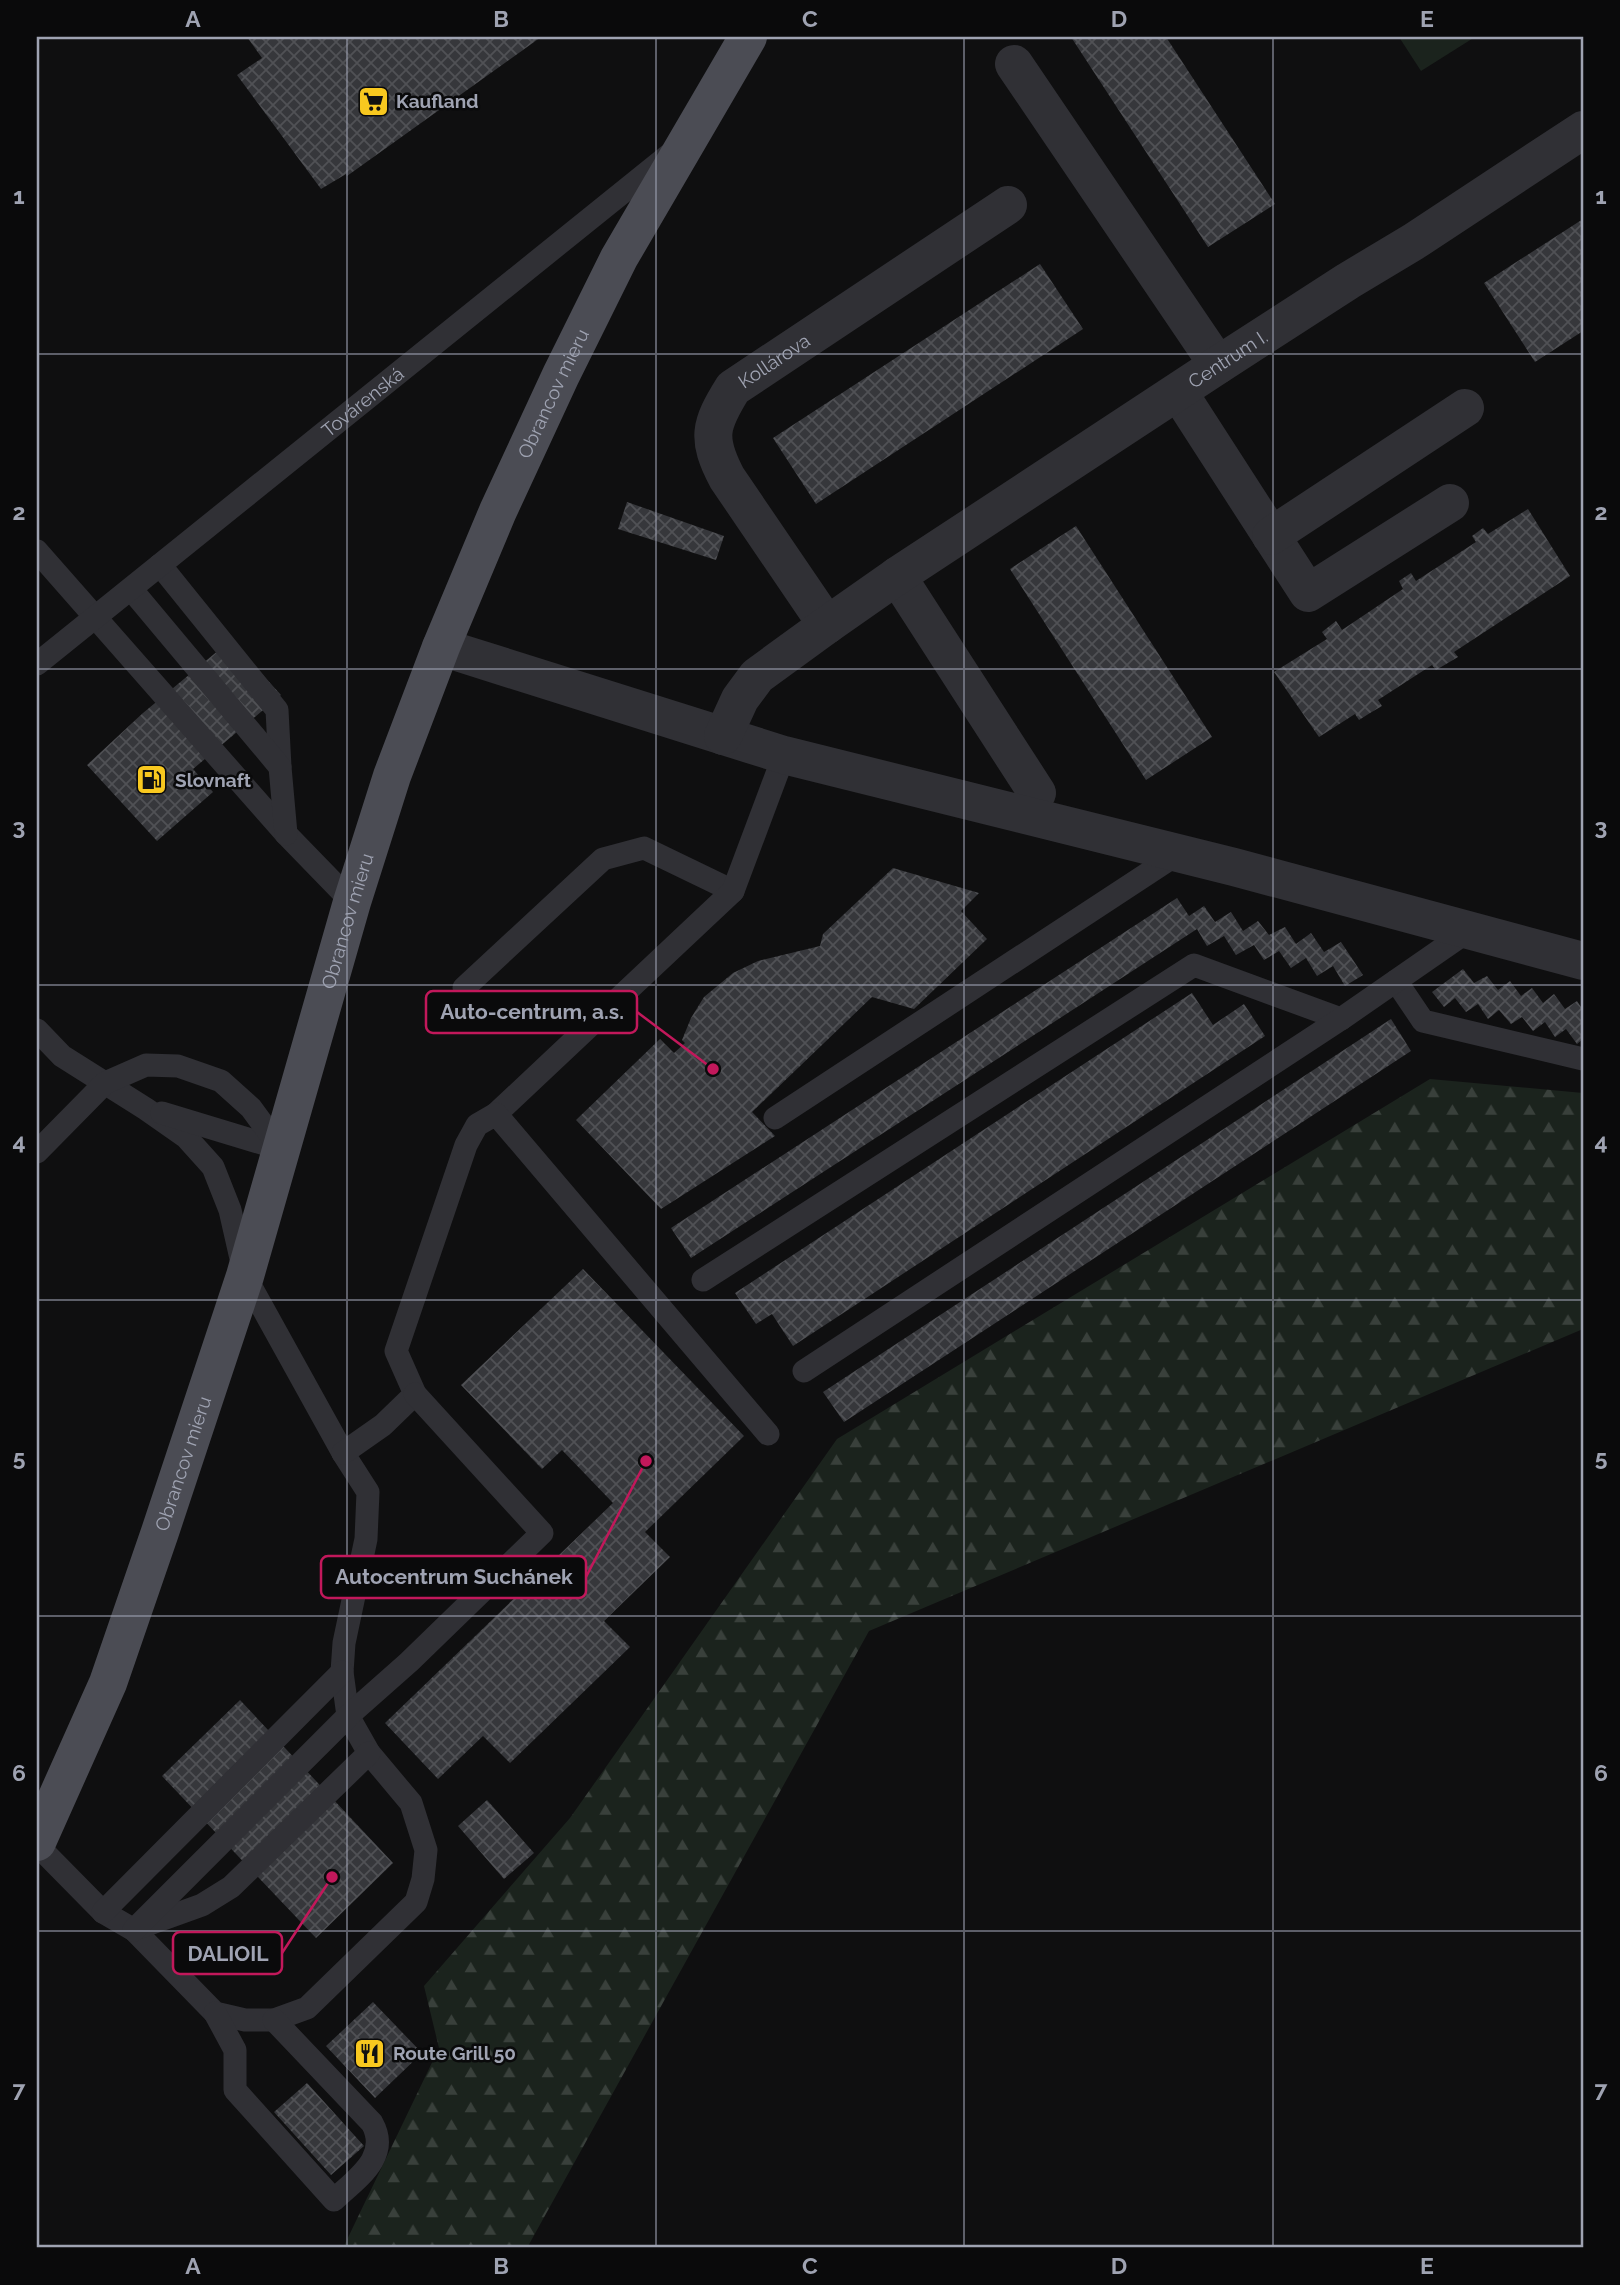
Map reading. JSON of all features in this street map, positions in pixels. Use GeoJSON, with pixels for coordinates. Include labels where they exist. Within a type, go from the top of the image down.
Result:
{"type":"FeatureCollection","features":[{"type":"Feature","properties":{"kind":"main road","name":"Obrancov mieru"},"geometry":{"type":"LineString","coordinates":[[37,1844],[108,1683],[245,1276],[352,902],[392,776],[441,647],[498,511],[619,258],[748,37]]}},
{"type":"Feature","properties":{"kind":"street"},"geometry":{"type":"LineString","coordinates":[[1014,64],[1219,365]]}},
{"type":"Feature","properties":{"kind":"street","name":"Centrum I."},"geometry":{"type":"LineString","coordinates":[[1450,503],[1308,593],[1179,393],[1583,130]]}},
{"type":"Feature","properties":{"kind":"street","name":"Kollárova"},"geometry":{"type":"LineString","coordinates":[[827,625],[727,478],[716,457],[712,434],[716,414],[733,387],[1008,205]]}},
{"type":"Feature","properties":{"kind":"street"},"geometry":{"type":"LineString","coordinates":[[723,736],[740,699],[758,676],[897,576],[1179,393]]}},
{"type":"Feature","properties":{"kind":"street"},"geometry":{"type":"LineString","coordinates":[[1272,536],[1465,408]]}},
{"type":"Feature","properties":{"kind":"street"},"geometry":{"type":"LineString","coordinates":[[897,576],[1037,793]]}},
{"type":"Feature","properties":{"kind":"street"},"geometry":{"type":"LineString","coordinates":[[441,647],[784,755],[1179,853],[1583,961]]}},
{"type":"Feature","properties":{"kind":"lane","name":"Továrenská"},"geometry":{"type":"LineString","coordinates":[[37,664],[688,140]]}},
{"type":"Feature","properties":{"kind":"lane"},"geometry":{"type":"LineString","coordinates":[[37,551],[286,834],[352,902]]}},
{"type":"Feature","properties":{"kind":"lane"},"geometry":{"type":"LineString","coordinates":[[160,565],[277,710],[286,834]]}},
{"type":"Feature","properties":{"kind":"lane"},"geometry":{"type":"LineString","coordinates":[[131,589],[280,767]]}},
{"type":"Feature","properties":{"kind":"lane"},"geometry":{"type":"LineString","coordinates":[[134,1930],[348,1716],[409,1662],[542,1534],[415,1394],[397,1351],[466,1145],[477,1125],[496,1114],[733,891],[784,755]]}},
{"type":"Feature","properties":{"kind":"lane"},"geometry":{"type":"LineString","coordinates":[[464,988],[603,859],[643,848],[733,891]]}},
{"type":"Feature","properties":{"kind":"lane"},"geometry":{"type":"LineString","coordinates":[[775,1118],[1179,853]]}},
{"type":"Feature","properties":{"kind":"lane"},"geometry":{"type":"LineString","coordinates":[[804,1371],[1341,1019],[1468,931]]}},
{"type":"Feature","properties":{"kind":"lane"},"geometry":{"type":"LineString","coordinates":[[703,1279],[1194,965],[1341,1019]]}},
{"type":"Feature","properties":{"kind":"lane"},"geometry":{"type":"LineString","coordinates":[[1396,981],[1423,1021],[1583,1059]]}},
{"type":"Feature","properties":{"kind":"lane"},"geometry":{"type":"LineString","coordinates":[[37,1030],[62,1056],[186,1137],[213,1167],[230,1210],[245,1276],[343,1453],[368,1492],[366,1539],[344,1643],[342,1672],[348,1716],[369,1753],[411,1802],[426,1850],[423,1879],[416,1902],[307,2008],[274,2020],[245,2020],[215,2013]]}},
{"type":"Feature","properties":{"kind":"lane"},"geometry":{"type":"LineString","coordinates":[[37,1152],[105,1083],[146,1065],[178,1066],[221,1081],[251,1108],[281,1149]]}},
{"type":"Feature","properties":{"kind":"lane"},"geometry":{"type":"LineString","coordinates":[[146,1109],[281,1149]]}},
{"type":"Feature","properties":{"kind":"lane"},"geometry":{"type":"LineString","coordinates":[[496,1114],[768,1434]]}},
{"type":"Feature","properties":{"kind":"lane"},"geometry":{"type":"LineString","coordinates":[[343,1453],[383,1425],[415,1394]]}},
{"type":"Feature","properties":{"kind":"lane"},"geometry":{"type":"LineString","coordinates":[[103,1912],[342,1672]]}},
{"type":"Feature","properties":{"kind":"lane"},"geometry":{"type":"LineString","coordinates":[[134,1930],[202,1905],[230,1887],[369,1753]]}},
{"type":"Feature","properties":{"kind":"lane"},"geometry":{"type":"LineString","coordinates":[[37,1844],[103,1912],[134,1930],[215,2013],[235,2050],[235,2090],[334,2200],[367,2169],[377,2151],[379,2135],[373,2123],[274,2020]]}},
{"type":"Feature","properties":{"kind":"green space"},"geometry":{"type":"Polygon","coordinates":[[[1399,37],[1475,37],[1421,71],[1399,37]]]}},
{"type":"Feature","properties":{"kind":"green space"},"geometry":{"type":"Polygon","coordinates":[[[1430,1079],[1583,1093],[1583,1329],[869,1631],[527,2248],[343,2248],[439,2048],[424,1986],[570,1818],[837,1439],[1430,1079]]]}},
{"type":"Feature","properties":{"kind":"building","name":"Kaufland"},"geometry":{"type":"Polygon","coordinates":[[[247,37],[541,37],[347,176],[346,174],[321,189],[237,75],[262,58],[247,37]]]}},
{"type":"Feature","properties":{"kind":"building"},"geometry":{"type":"Polygon","coordinates":[[[1071,37],[1166,37],[1275,204],[1208,247],[1071,37]]]}},
{"type":"Feature","properties":{"kind":"building"},"geometry":{"type":"Polygon","coordinates":[[[1583,219],[1583,331],[1535,362],[1484,283],[1583,219]]]}},
{"type":"Feature","properties":{"kind":"building"},"geometry":{"type":"Polygon","coordinates":[[[1040,264],[1083,329],[816,504],[773,438],[1040,264]]]}},
{"type":"Feature","properties":{"kind":"building"},"geometry":{"type":"Polygon","coordinates":[[[627,502],[724,536],[716,560],[618,529],[627,502]]]}},
{"type":"Feature","properties":{"kind":"building"},"geometry":{"type":"Polygon","coordinates":[[[1528,509],[1570,576],[1454,652],[1458,657],[1436,670],[1432,665],[1378,700],[1382,706],[1359,720],[1355,714],[1319,737],[1274,672],[1327,639],[1322,632],[1336,621],[1342,630],[1403,589],[1399,581],[1411,573],[1416,581],[1476,542],[1472,536],[1483,528],[1488,534],[1528,509]]]}},
{"type":"Feature","properties":{"kind":"building"},"geometry":{"type":"Polygon","coordinates":[[[1076,526],[1212,737],[1146,780],[1010,569],[1076,526]]]}},
{"type":"Feature","properties":{"kind":"building"},"geometry":{"type":"Polygon","coordinates":[[[231,640],[281,695],[193,769],[213,792],[157,841],[87,765],[143,713],[231,640]]]}},
{"type":"Feature","properties":{"kind":"building"},"geometry":{"type":"Polygon","coordinates":[[[893,868],[979,893],[961,911],[987,939],[914,1009],[872,997],[752,1112],[775,1136],[661,1209],[576,1120],[660,1039],[674,1053],[685,1043],[682,1040],[691,1018],[704,997],[733,973],[758,961],[820,946],[823,934],[893,868]]]}},
{"type":"Feature","properties":{"kind":"building"},"geometry":{"type":"Polygon","coordinates":[[[1177,898],[1189,916],[1204,906],[1215,922],[1231,912],[1243,931],[1258,921],[1269,935],[1285,927],[1296,944],[1311,933],[1324,952],[1341,942],[1363,975],[1345,986],[1333,966],[1317,976],[1306,958],[1291,968],[1279,951],[1264,960],[1254,945],[1236,955],[1224,936],[1207,946],[1197,929],[691,1258],[671,1228],[1177,898]]]}},
{"type":"Feature","properties":{"kind":"building"},"geometry":{"type":"Polygon","coordinates":[[[1463,969],[1474,983],[1487,976],[1498,990],[1510,981],[1521,996],[1532,988],[1543,1003],[1554,994],[1565,1009],[1577,1001],[1583,1010],[1583,1039],[1577,1044],[1566,1029],[1555,1037],[1545,1022],[1533,1031],[1522,1017],[1511,1024],[1499,1010],[1488,1019],[1478,1004],[1466,1012],[1455,998],[1444,1007],[1432,992],[1463,969]]]}},
{"type":"Feature","properties":{"kind":"building"},"geometry":{"type":"Polygon","coordinates":[[[1192,993],[1213,1025],[1244,1004],[1265,1036],[793,1346],[772,1314],[756,1324],[735,1293],[1192,993]]]}},
{"type":"Feature","properties":{"kind":"building"},"geometry":{"type":"Polygon","coordinates":[[[1391,1019],[1411,1051],[844,1422],[823,1392],[1391,1019]]]}},
{"type":"Feature","properties":{"kind":"building"},"geometry":{"type":"Polygon","coordinates":[[[583,1269],[744,1436],[645,1532],[670,1557],[604,1621],[630,1647],[510,1763],[483,1736],[438,1779],[385,1723],[613,1503],[562,1450],[542,1469],[461,1385],[583,1269]]]}},
{"type":"Feature","properties":{"kind":"building"},"geometry":{"type":"Polygon","coordinates":[[[240,1700],[393,1863],[316,1938],[162,1776],[240,1700]]]}},
{"type":"Feature","properties":{"kind":"building"},"geometry":{"type":"Polygon","coordinates":[[[487,1800],[534,1853],[504,1879],[458,1826],[487,1800]]]}},
{"type":"Feature","properties":{"kind":"building"},"geometry":{"type":"Polygon","coordinates":[[[373,2002],[422,2053],[375,2098],[326,2046],[373,2002]]]}},
{"type":"Feature","properties":{"kind":"building"},"geometry":{"type":"Polygon","coordinates":[[[307,2083],[364,2146],[331,2175],[274,2112],[307,2083]]]}},
{"type":"Feature","properties":{"kind":"place","name":"Kaufland"},"geometry":{"type":"Point","coordinates":[373,101]}},
{"type":"Feature","properties":{"kind":"place","name":"Slovnaft"},"geometry":{"type":"Point","coordinates":[152,780]}},
{"type":"Feature","properties":{"kind":"place","name":"Auto-centrum, a.s."},"geometry":{"type":"Point","coordinates":[713,1069]}},
{"type":"Feature","properties":{"kind":"place","name":"Autocentrum Suchánek"},"geometry":{"type":"Point","coordinates":[646,1461]}},
{"type":"Feature","properties":{"kind":"place","name":"DALIOIL"},"geometry":{"type":"Point","coordinates":[332,1877]}},
{"type":"Feature","properties":{"kind":"place","name":"Route Grill 50"},"geometry":{"type":"Point","coordinates":[370,2053]}}]}
